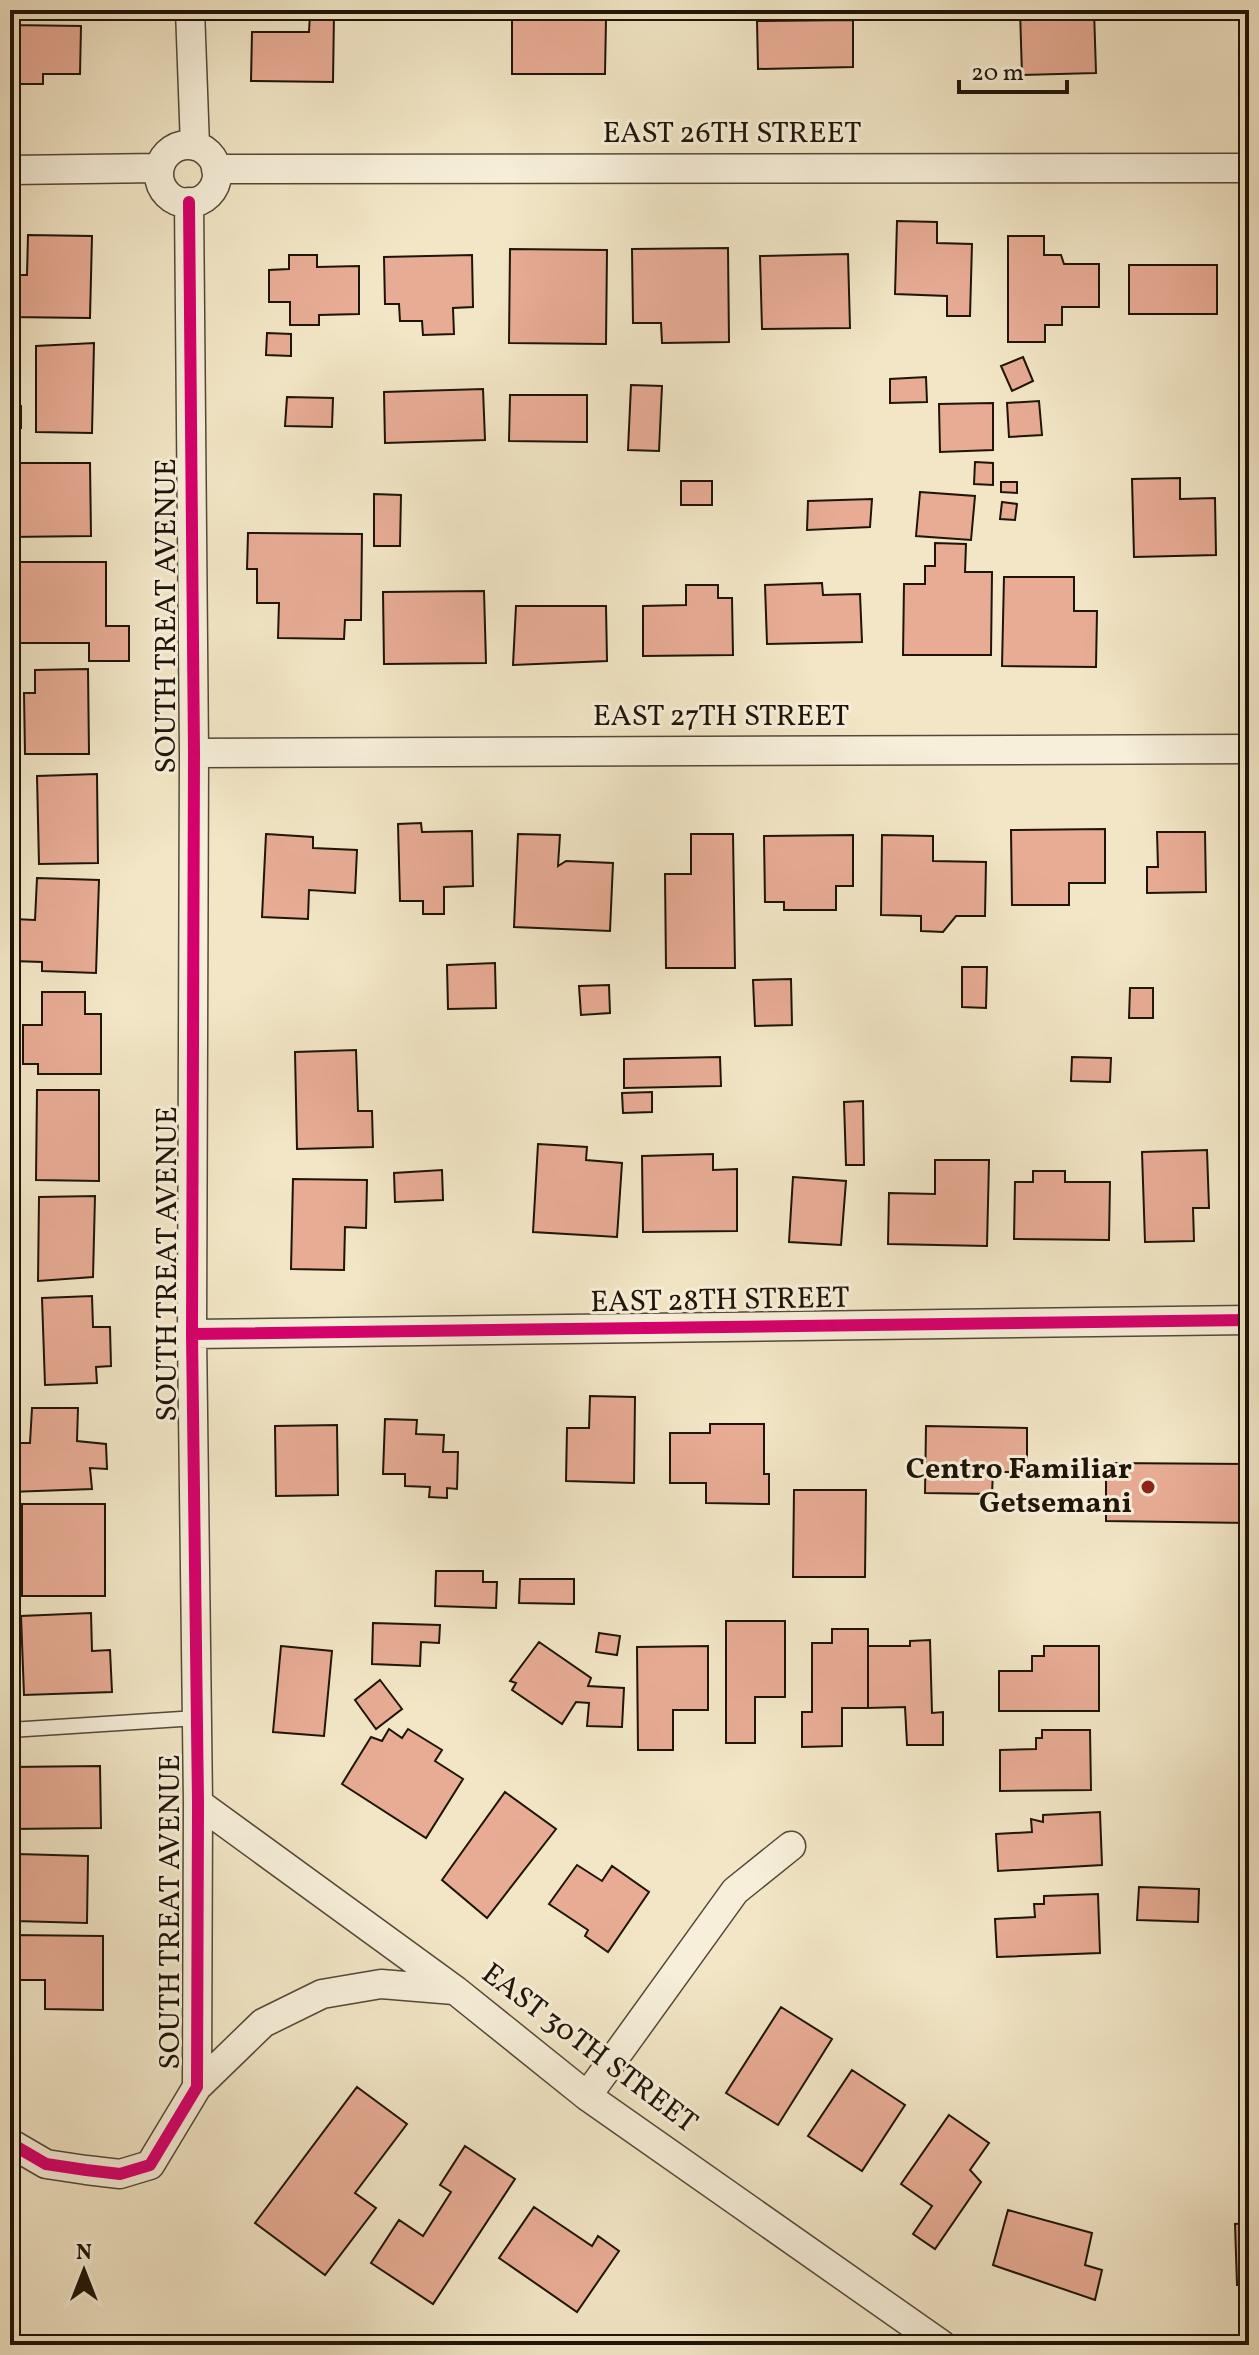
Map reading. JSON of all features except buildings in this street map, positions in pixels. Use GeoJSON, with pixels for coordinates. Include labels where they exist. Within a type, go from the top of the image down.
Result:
{"type":"FeatureCollection","features":[{"type":"Feature","properties":{"kind":"street"},"geometry":{"type":"LineString","coordinates":[[190,10],[195,146]]}},
{"type":"Feature","properties":{"kind":"street"},"geometry":{"type":"LineString","coordinates":[[185,145],[195,146],[211,157],[216,169],[214,185],[201,199],[189,202],[175,199],[162,186],[159,168],[168,152],[185,145]]}},
{"type":"Feature","properties":{"kind":"street"},"geometry":{"type":"LineString","coordinates":[[10,170],[159,168]]}},
{"type":"Feature","properties":{"kind":"street","name":"EAST 26TH STREET"},"geometry":{"type":"LineString","coordinates":[[216,169],[1249,168]]}},
{"type":"Feature","properties":{"kind":"street","name":"SOUTH TREAT AVENUE"},"geometry":{"type":"LineString","coordinates":[[10,2143],[46,2164],[120,2174],[150,2165],[197,2087],[198,1803],[192,1334],[194,753],[189,202]]}},
{"type":"Feature","properties":{"kind":"street","name":"EAST 27TH STREET"},"geometry":{"type":"LineString","coordinates":[[194,753],[1249,749]]}},
{"type":"Feature","properties":{"kind":"street","name":"EAST 28TH STREET"},"geometry":{"type":"LineString","coordinates":[[192,1334],[1249,1320]]}},
{"type":"Feature","properties":{"kind":"street","name":"EAST 30TH STREET"},"geometry":{"type":"LineString","coordinates":[[198,1803],[455,1990],[587,2096],[942,2345]]}},
{"type":"Feature","properties":{"kind":"street"},"geometry":{"type":"LineString","coordinates":[[587,2096],[735,1891],[791,1846]]}},
{"type":"Feature","properties":{"kind":"street"},"geometry":{"type":"LineString","coordinates":[[197,2087],[263,2023],[322,1994],[381,1984],[455,1990]]}},
{"type":"Feature","properties":{"kind":"lane"},"geometry":{"type":"LineString","coordinates":[[10,1730],[197,1718]]}},
{"type":"Feature","properties":{"kind":"cycle path"},"geometry":{"type":"LineString","coordinates":[[10,2143],[46,2164],[120,2174],[150,2165],[197,2087],[198,1803],[192,1334],[194,753],[189,202]]}},
{"type":"Feature","properties":{"kind":"cycle path"},"geometry":{"type":"LineString","coordinates":[[192,1334],[1249,1320]]}},
{"type":"Feature","properties":{"kind":"place","name":"Centro Familiar Getsemani"},"geometry":{"type":"Point","coordinates":[1148,1487]}}]}
